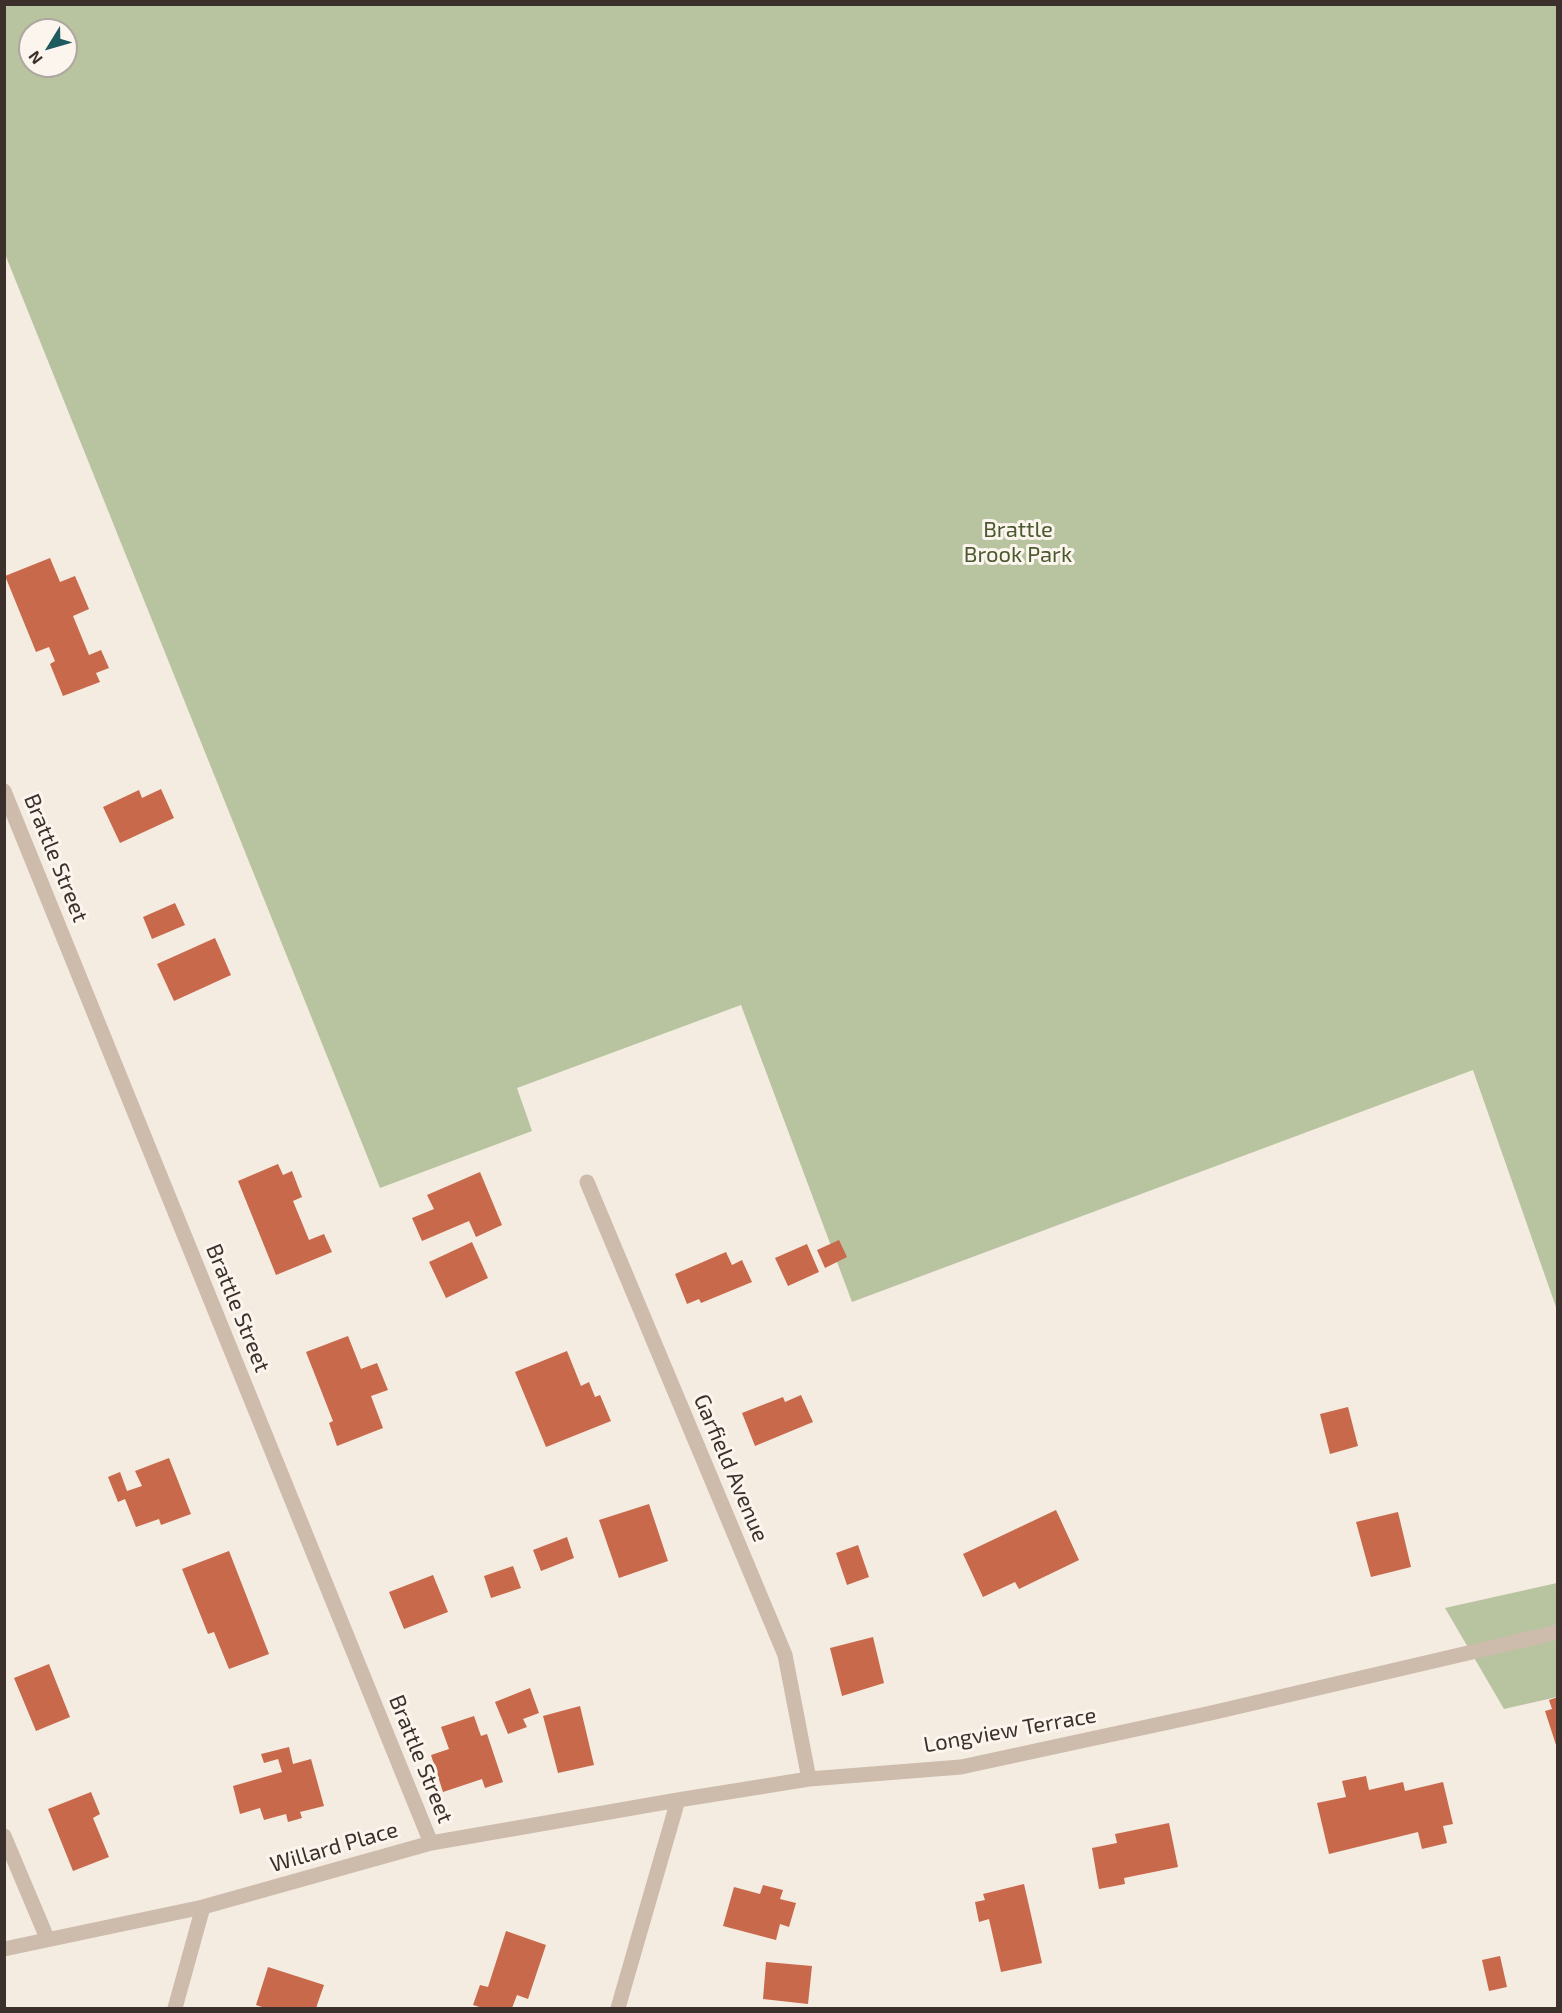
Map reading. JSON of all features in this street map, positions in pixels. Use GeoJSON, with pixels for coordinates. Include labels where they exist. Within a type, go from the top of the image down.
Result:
{"type":"FeatureCollection","features":[{"type":"Feature","properties":{"kind":"street","name":"Brattle Street"},"geometry":{"type":"LineString","coordinates":[[4,790],[431,1843]]}},
{"type":"Feature","properties":{"kind":"street","name":"Garfield Avenue"},"geometry":{"type":"LineString","coordinates":[[587,1182],[785,1655],[809,1779]]}},
{"type":"Feature","properties":{"kind":"street","name":"Longview Terrace"},"geometry":{"type":"LineString","coordinates":[[678,1800],[809,1779],[961,1767],[1211,1713],[1557,1632]]}},
{"type":"Feature","properties":{"kind":"street","name":"Willard Place"},"geometry":{"type":"LineString","coordinates":[[4,1949],[47,1938],[203,1907],[431,1843],[678,1800]]}},
{"type":"Feature","properties":{"kind":"street"},"geometry":{"type":"LineString","coordinates":[[618,2008],[678,1800]]}},
{"type":"Feature","properties":{"kind":"street"},"geometry":{"type":"LineString","coordinates":[[4,1836],[47,1938]]}},
{"type":"Feature","properties":{"kind":"street"},"geometry":{"type":"LineString","coordinates":[[175,2008],[203,1907]]}},
{"type":"Feature","properties":{"kind":"green space","name":"Brattle Brook Park"},"geometry":{"type":"Polygon","coordinates":[[[5,5],[1557,5],[1557,1310],[1473,1070],[852,1302],[741,1005],[517,1088],[532,1131],[380,1188],[5,254],[5,5]]]}},
{"type":"Feature","properties":{"kind":"green space"},"geometry":{"type":"Polygon","coordinates":[[[1557,1583],[1557,1697],[1504,1709],[1445,1608],[1557,1583]]]}},
{"type":"Feature","properties":{"kind":"building"},"geometry":{"type":"Polygon","coordinates":[[[50,558],[60,582],[75,576],[89,609],[73,616],[89,655],[101,650],[109,668],[96,673],[100,682],[63,696],[50,664],[55,661],[49,647],[36,652],[5,576],[50,558]]]}},
{"type":"Feature","properties":{"kind":"building"},"geometry":{"type":"Polygon","coordinates":[[[161,789],[174,818],[120,843],[103,807],[139,790],[142,798],[161,789]]]}},
{"type":"Feature","properties":{"kind":"building"},"geometry":{"type":"Polygon","coordinates":[[[175,903],[185,925],[152,939],[143,917],[175,903]]]}},
{"type":"Feature","properties":{"kind":"building"},"geometry":{"type":"Polygon","coordinates":[[[215,938],[231,975],[174,1001],[157,964],[215,938]]]}},
{"type":"Feature","properties":{"kind":"building"},"geometry":{"type":"Polygon","coordinates":[[[278,1164],[283,1175],[292,1171],[302,1197],[293,1201],[309,1240],[324,1234],[332,1252],[276,1275],[238,1181],[278,1164]]]}},
{"type":"Feature","properties":{"kind":"building"},"geometry":{"type":"Polygon","coordinates":[[[480,1172],[502,1225],[476,1237],[469,1221],[422,1241],[412,1218],[434,1209],[427,1195],[480,1172]]]}},
{"type":"Feature","properties":{"kind":"building"},"geometry":{"type":"Polygon","coordinates":[[[839,1240],[847,1257],[825,1268],[817,1250],[839,1240]]]}},
{"type":"Feature","properties":{"kind":"building"},"geometry":{"type":"Polygon","coordinates":[[[472,1242],[488,1278],[446,1298],[429,1262],[472,1242]]]}},
{"type":"Feature","properties":{"kind":"building"},"geometry":{"type":"Polygon","coordinates":[[[807,1244],[819,1272],[788,1286],[775,1258],[807,1244]]]}},
{"type":"Feature","properties":{"kind":"building"},"geometry":{"type":"Polygon","coordinates":[[[726,1252],[732,1265],[742,1260],[752,1282],[701,1303],[699,1299],[687,1304],[675,1274],[726,1252]]]}},
{"type":"Feature","properties":{"kind":"building"},"geometry":{"type":"Polygon","coordinates":[[[348,1336],[361,1369],[377,1363],[388,1390],[371,1396],[383,1428],[337,1446],[329,1423],[333,1421],[306,1352],[348,1336]]]}},
{"type":"Feature","properties":{"kind":"building"},"geometry":{"type":"Polygon","coordinates":[[[567,1351],[581,1386],[589,1382],[595,1397],[600,1395],[611,1421],[546,1447],[515,1372],[567,1351]]]}},
{"type":"Feature","properties":{"kind":"building"},"geometry":{"type":"Polygon","coordinates":[[[801,1395],[813,1422],[755,1446],[742,1413],[783,1397],[785,1402],[801,1395]]]}},
{"type":"Feature","properties":{"kind":"building"},"geometry":{"type":"Polygon","coordinates":[[[1348,1407],[1358,1446],[1330,1454],[1320,1414],[1348,1407]]]}},
{"type":"Feature","properties":{"kind":"building"},"geometry":{"type":"Polygon","coordinates":[[[169,1458],[191,1514],[161,1525],[159,1519],[136,1527],[125,1499],[118,1502],[108,1477],[120,1472],[127,1491],[142,1486],[135,1471],[169,1458]]]}},
{"type":"Feature","properties":{"kind":"building"},"geometry":{"type":"Polygon","coordinates":[[[649,1504],[668,1561],[619,1578],[599,1520],[649,1504]]]}},
{"type":"Feature","properties":{"kind":"building"},"geometry":{"type":"Polygon","coordinates":[[[1056,1510],[1079,1560],[1019,1589],[1015,1582],[983,1597],[963,1554],[1056,1510]]]}},
{"type":"Feature","properties":{"kind":"building"},"geometry":{"type":"Polygon","coordinates":[[[1398,1512],[1411,1567],[1371,1577],[1356,1522],[1398,1512]]]}},
{"type":"Feature","properties":{"kind":"building"},"geometry":{"type":"Polygon","coordinates":[[[567,1537],[574,1558],[541,1571],[533,1550],[567,1537]]]}},
{"type":"Feature","properties":{"kind":"building"},"geometry":{"type":"Polygon","coordinates":[[[858,1545],[869,1577],[847,1585],[836,1553],[858,1545]]]}},
{"type":"Feature","properties":{"kind":"building"},"geometry":{"type":"Polygon","coordinates":[[[229,1551],[269,1654],[229,1669],[214,1632],[208,1634],[182,1569],[229,1551]]]}},
{"type":"Feature","properties":{"kind":"building"},"geometry":{"type":"Polygon","coordinates":[[[513,1566],[521,1588],[491,1598],[484,1576],[513,1566]]]}},
{"type":"Feature","properties":{"kind":"building"},"geometry":{"type":"Polygon","coordinates":[[[433,1575],[448,1612],[404,1629],[389,1592],[433,1575]]]}},
{"type":"Feature","properties":{"kind":"building"},"geometry":{"type":"Polygon","coordinates":[[[873,1637],[884,1683],[842,1696],[830,1648],[873,1637]]]}},
{"type":"Feature","properties":{"kind":"building"},"geometry":{"type":"Polygon","coordinates":[[[49,1664],[70,1717],[36,1731],[14,1678],[49,1664]]]}},
{"type":"Feature","properties":{"kind":"building"},"geometry":{"type":"Polygon","coordinates":[[[530,1688],[539,1713],[523,1719],[527,1727],[508,1734],[495,1702],[530,1688]]]}},
{"type":"Feature","properties":{"kind":"building"},"geometry":{"type":"Polygon","coordinates":[[[1558,1697],[1557,1748],[1545,1711],[1552,1709],[1549,1700],[1558,1697]]]}},
{"type":"Feature","properties":{"kind":"building"},"geometry":{"type":"Polygon","coordinates":[[[580,1706],[594,1765],[558,1773],[543,1716],[580,1706]]]}},
{"type":"Feature","properties":{"kind":"building"},"geometry":{"type":"Polygon","coordinates":[[[474,1716],[481,1736],[487,1734],[503,1782],[485,1788],[482,1779],[443,1792],[431,1755],[449,1749],[441,1727],[474,1716]]]}},
{"type":"Feature","properties":{"kind":"building"},"geometry":{"type":"Polygon","coordinates":[[[289,1747],[293,1764],[311,1759],[324,1806],[300,1812],[302,1818],[288,1822],[286,1814],[264,1820],[260,1808],[240,1814],[233,1786],[282,1772],[278,1759],[264,1763],[261,1754],[289,1747]]]}},
{"type":"Feature","properties":{"kind":"building"},"geometry":{"type":"Polygon","coordinates":[[[1366,1776],[1369,1790],[1403,1782],[1405,1791],[1443,1782],[1453,1824],[1443,1826],[1447,1843],[1422,1849],[1418,1832],[1329,1854],[1317,1803],[1346,1797],[1342,1781],[1366,1776]]]}},
{"type":"Feature","properties":{"kind":"building"},"geometry":{"type":"Polygon","coordinates":[[[91,1792],[100,1814],[93,1818],[109,1857],[73,1871],[48,1809],[91,1792]]]}},
{"type":"Feature","properties":{"kind":"building"},"geometry":{"type":"Polygon","coordinates":[[[1169,1823],[1178,1867],[1124,1878],[1125,1884],[1099,1889],[1092,1848],[1117,1843],[1115,1834],[1169,1823]]]}},
{"type":"Feature","properties":{"kind":"building"},"geometry":{"type":"Polygon","coordinates":[[[1024,1884],[1042,1963],[1001,1972],[989,1919],[979,1922],[975,1902],[985,1900],[983,1894],[1024,1884]]]}},
{"type":"Feature","properties":{"kind":"building"},"geometry":{"type":"Polygon","coordinates":[[[763,1885],[783,1890],[780,1899],[796,1903],[789,1927],[780,1924],[776,1940],[723,1926],[734,1887],[760,1894],[763,1885]]]}},
{"type":"Feature","properties":{"kind":"building"},"geometry":{"type":"Polygon","coordinates":[[[506,1931],[546,1945],[528,1999],[517,1995],[512,2008],[483,2008],[473,2005],[480,1985],[488,1987],[506,1931]]]}},
{"type":"Feature","properties":{"kind":"building"},"geometry":{"type":"Polygon","coordinates":[[[1500,1956],[1507,1987],[1489,1991],[1482,1960],[1500,1956]]]}},
{"type":"Feature","properties":{"kind":"building"},"geometry":{"type":"Polygon","coordinates":[[[766,1962],[812,1966],[808,2004],[763,1999],[766,1962]]]}},
{"type":"Feature","properties":{"kind":"building"},"geometry":{"type":"Polygon","coordinates":[[[268,1967],[324,1985],[316,2008],[265,2008],[256,2005],[268,1967]]]}}]}
